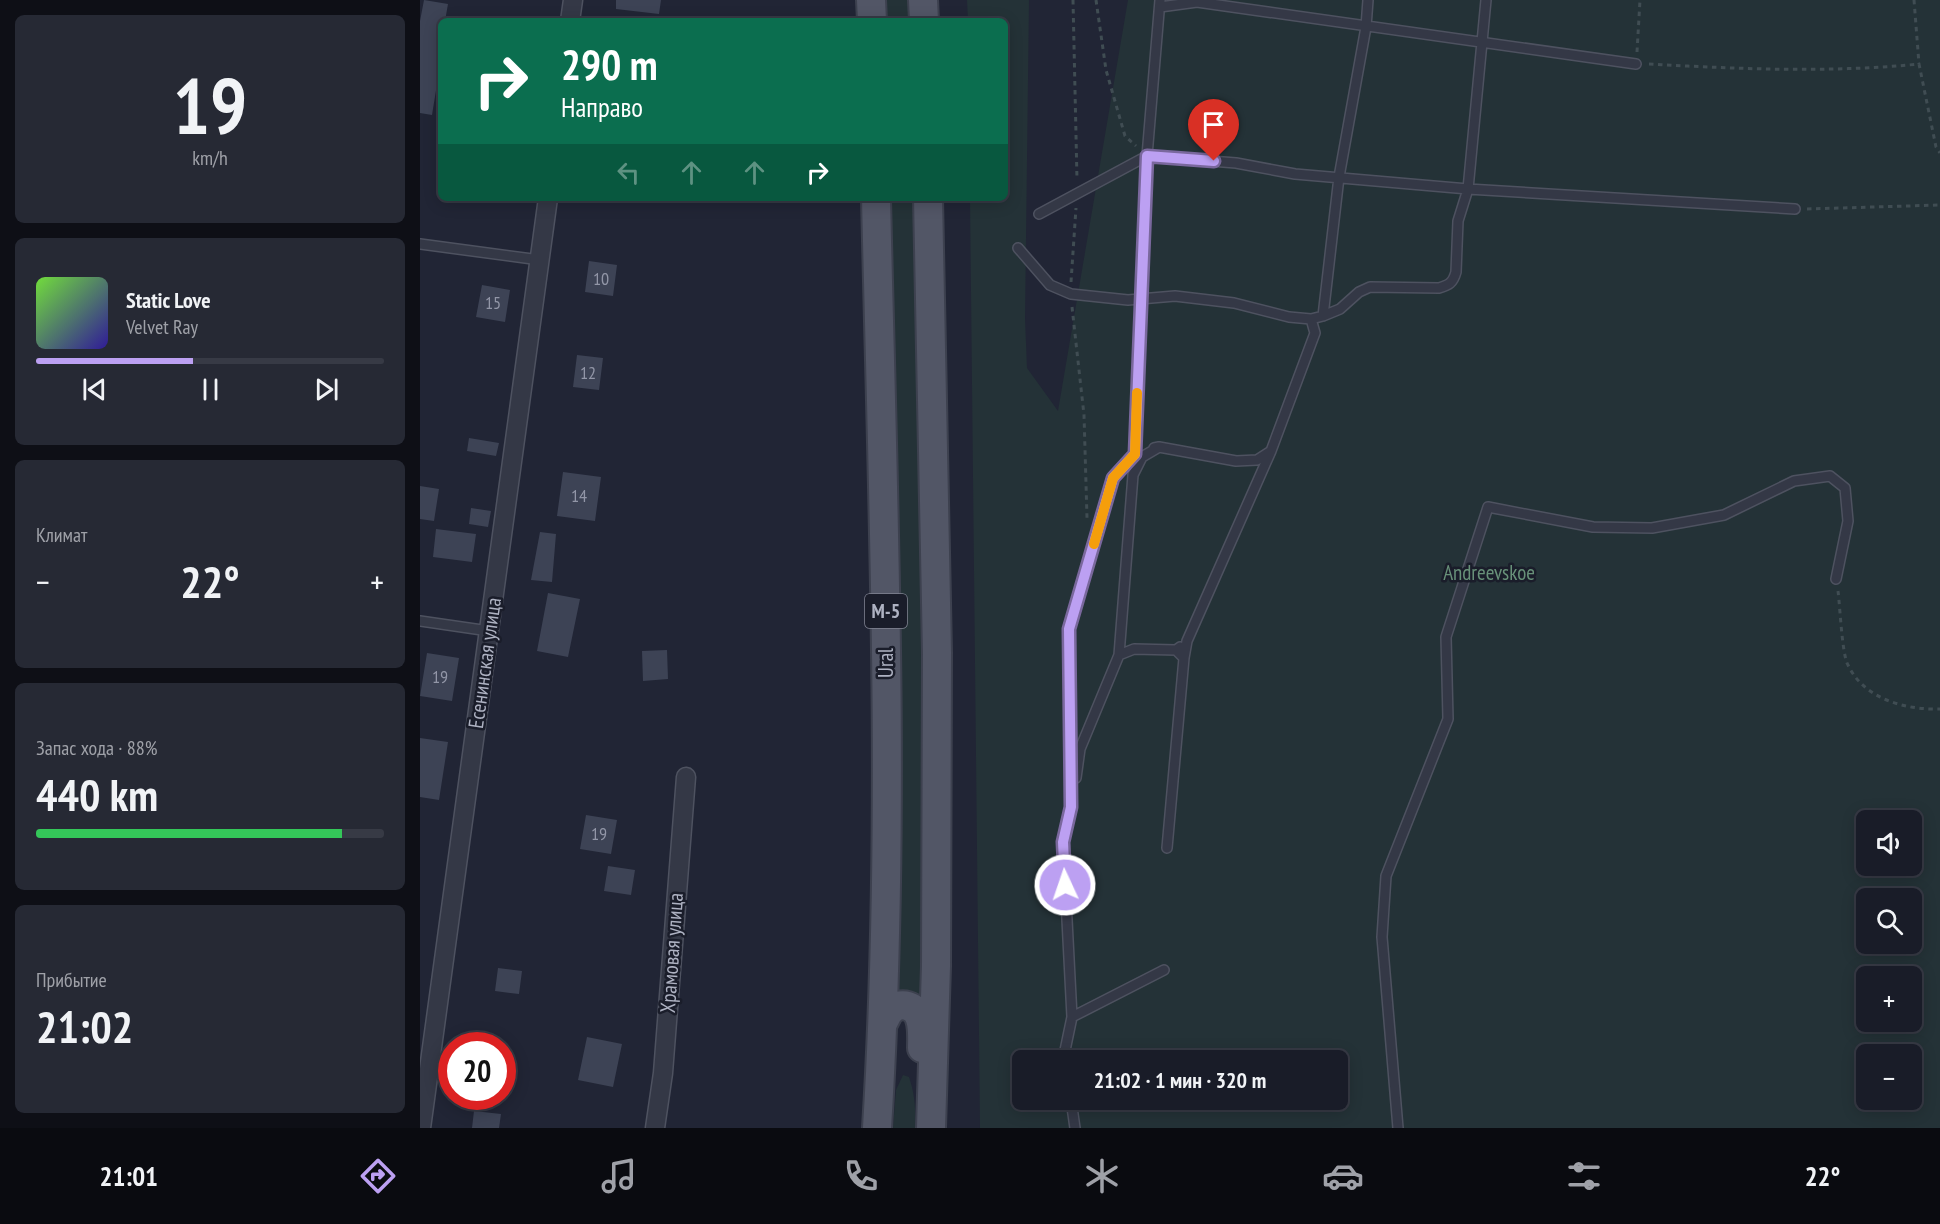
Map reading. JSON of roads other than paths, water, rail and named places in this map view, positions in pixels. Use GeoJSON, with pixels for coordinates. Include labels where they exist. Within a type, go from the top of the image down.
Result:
{"type":"FeatureCollection","features":[{"type":"Feature","properties":{"kind":"main road"},"geometry":{"type":"LineString","coordinates":[[871,0],[872,18]]}},
{"type":"Feature","properties":{"kind":"main road"},"geometry":{"type":"LineString","coordinates":[[923,0],[924,18]]}},
{"type":"Feature","properties":{"kind":"main road","name":"Ural"},"geometry":{"type":"LineString","coordinates":[[876,201],[886,627],[887,851],[883,1023],[876,1128]]}},
{"type":"Feature","properties":{"kind":"main road","name":"М-5"},"geometry":{"type":"LineString","coordinates":[[928,201],[937,653],[936,966],[931,1128]]}},
{"type":"Feature","properties":{"kind":"main road"},"geometry":{"type":"LineString","coordinates":[[883,1023],[890,1011],[897,1006],[906,1005],[915,1009],[920,1018],[922,1038],[918,1128]]}},
{"type":"Feature","properties":{"kind":"street"},"geometry":{"type":"LineString","coordinates":[[570,18],[573,0]]}},
{"type":"Feature","properties":{"kind":"street","name":"Есенинская улица"},"geometry":{"type":"LineString","coordinates":[[421,1128],[548,201]]}},
{"type":"Feature","properties":{"kind":"street","name":"Храмовая улица"},"geometry":{"type":"LineString","coordinates":[[654,1128],[663,1072],[686,777]]}},
{"type":"Feature","properties":{"kind":"lane"},"geometry":{"type":"LineString","coordinates":[[1323,316],[1339,177],[1366,27],[1368,0]]}},
{"type":"Feature","properties":{"kind":"lane"},"geometry":{"type":"LineString","coordinates":[[1018,248],[1050,285],[1071,294],[1141,299],[1175,296],[1234,303],[1289,317],[1311,319],[1340,309],[1359,292],[1370,287],[1439,288],[1449,285],[1454,280],[1456,272],[1458,221],[1468,189],[1480,43],[1486,0]]}},
{"type":"Feature","properties":{"kind":"lane"},"geometry":{"type":"LineString","coordinates":[[1135,454],[1147,156],[1160,3],[1197,2],[1636,64]]}},
{"type":"Feature","properties":{"kind":"lane"},"geometry":{"type":"LineString","coordinates":[[1039,214],[1147,156],[1236,163],[1295,174],[1468,189],[1795,209]]}},
{"type":"Feature","properties":{"kind":"lane"},"geometry":{"type":"LineString","coordinates":[[420,244],[540,260]]}},
{"type":"Feature","properties":{"kind":"lane"},"geometry":{"type":"LineString","coordinates":[[1167,848],[1180,654],[1271,451],[1315,333],[1311,319]]}},
{"type":"Feature","properties":{"kind":"lane"},"geometry":{"type":"LineString","coordinates":[[1071,807],[1069,629],[1113,478],[1135,454],[1158,447],[1236,461],[1257,460],[1271,451]]}},
{"type":"Feature","properties":{"kind":"lane"},"geometry":{"type":"LineString","coordinates":[[1065,1050],[1072,1017],[1063,842],[1080,749],[1119,655],[1133,475],[1142,457],[1158,447]]}},
{"type":"Feature","properties":{"kind":"lane"},"geometry":{"type":"LineString","coordinates":[[1398,1128],[1382,937],[1386,876],[1448,719],[1446,637],[1488,507],[1593,527],[1652,528],[1724,515],[1794,482],[1830,476],[1845,488],[1848,521],[1836,579]]}},
{"type":"Feature","properties":{"kind":"lane"},"geometry":{"type":"LineString","coordinates":[[420,621],[489,631]]}},
{"type":"Feature","properties":{"kind":"lane"},"geometry":{"type":"LineString","coordinates":[[1119,655],[1134,649],[1180,654]]}},
{"type":"Feature","properties":{"kind":"lane"},"geometry":{"type":"LineString","coordinates":[[1072,1017],[1164,970]]}},
{"type":"Feature","properties":{"kind":"lane"},"geometry":{"type":"LineString","coordinates":[[1072,1110],[1075,1128]]}},
{"type":"Feature","properties":{"kind":"park label","name":"Andreevskoe"},"geometry":{"type":"Point","coordinates":[1489,573]}}]}
